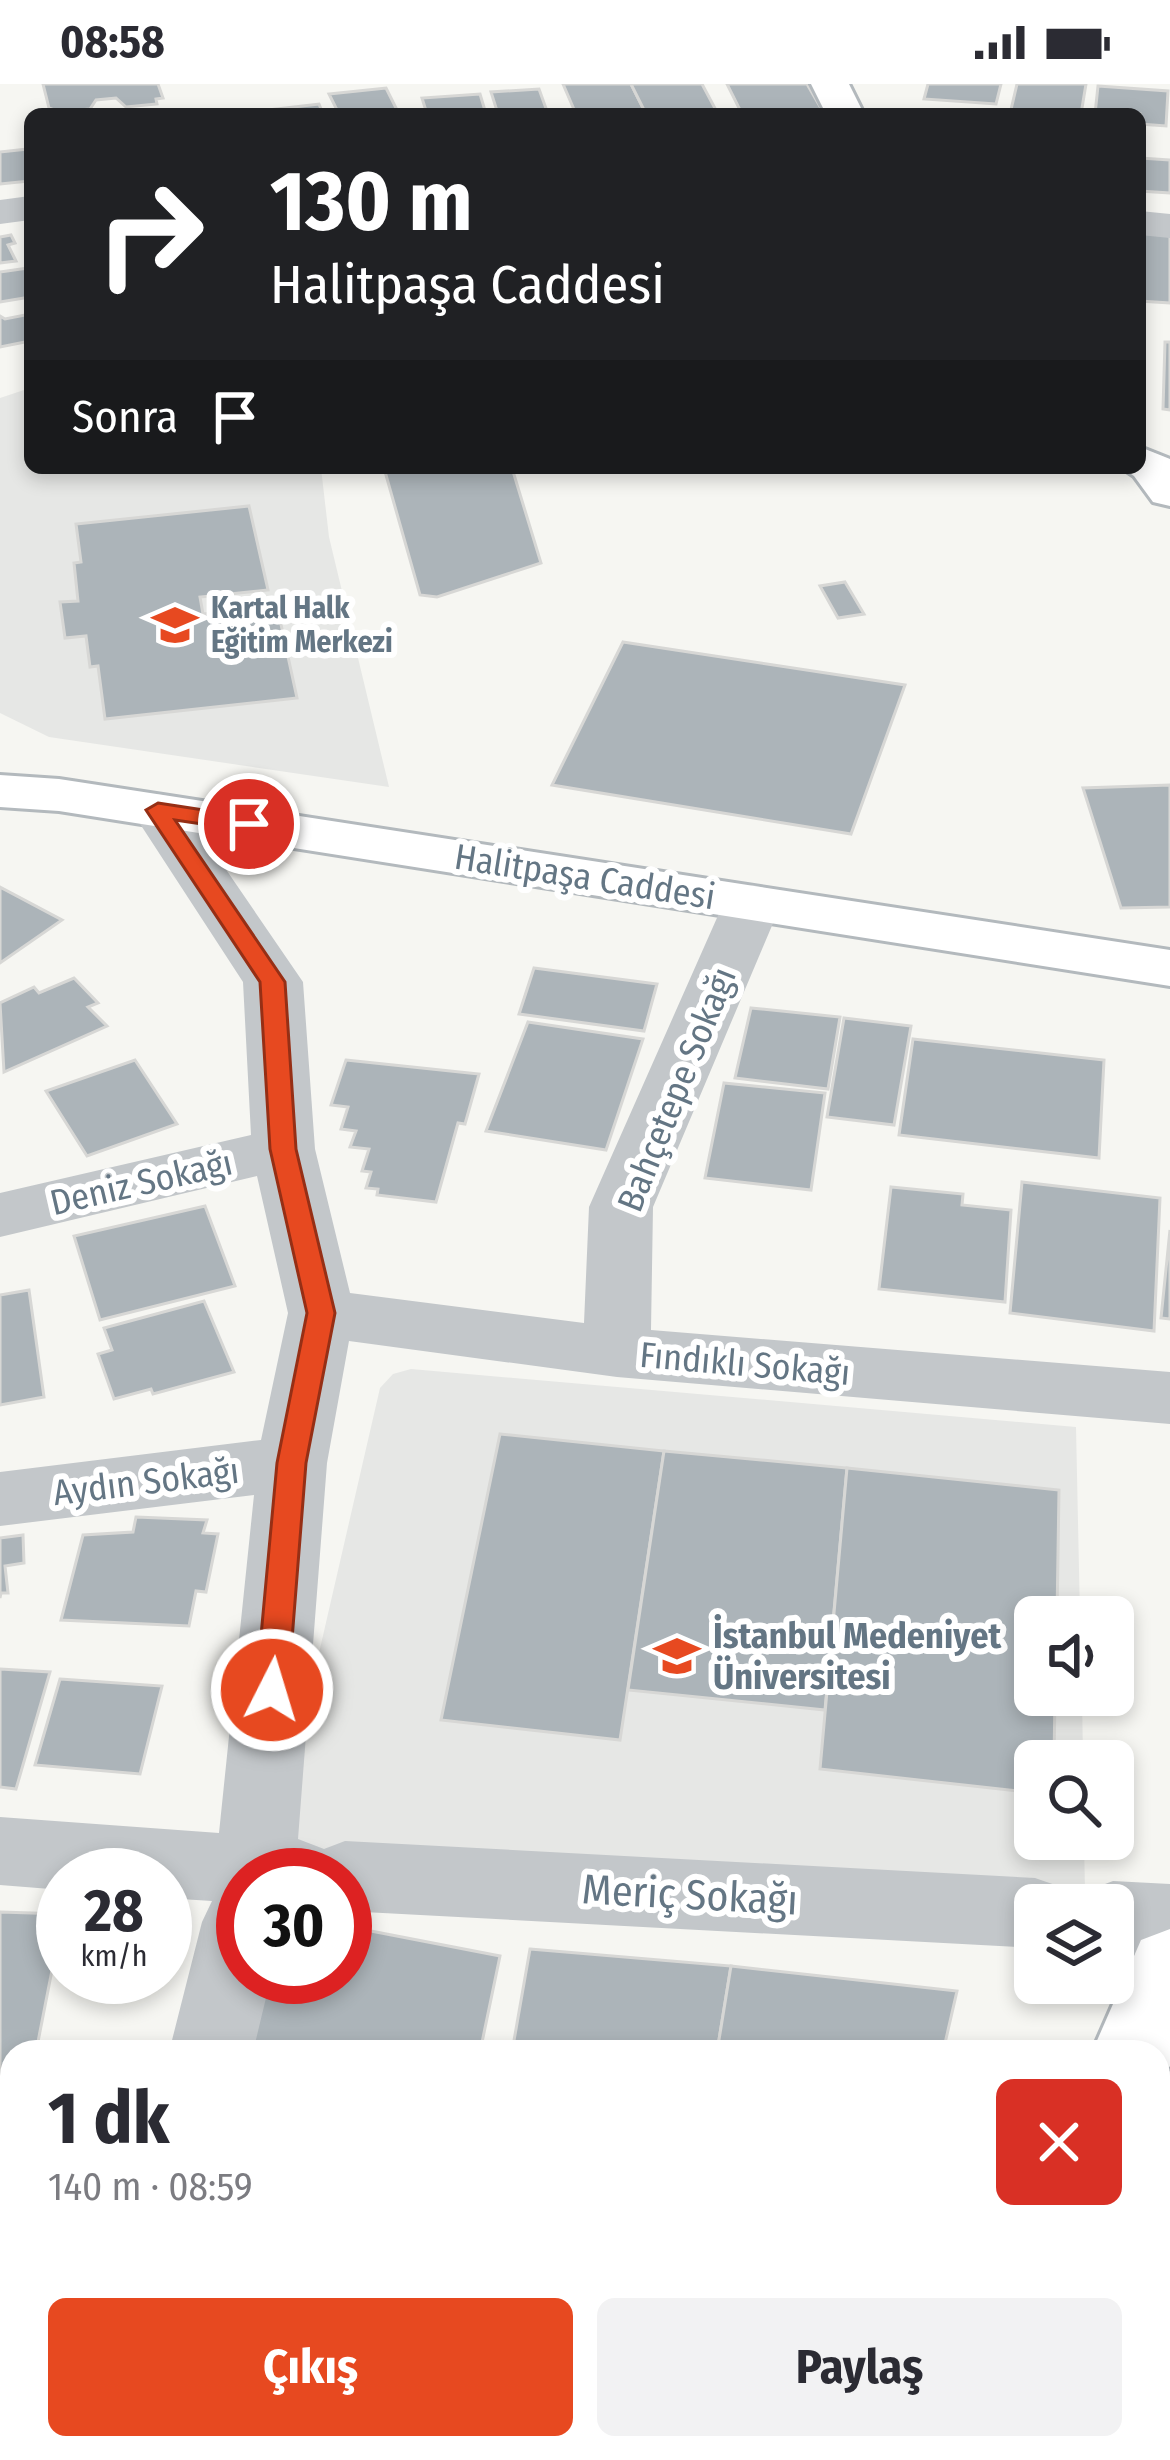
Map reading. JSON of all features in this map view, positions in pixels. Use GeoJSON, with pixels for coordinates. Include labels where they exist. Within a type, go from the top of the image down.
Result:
{"type":"FeatureCollection","features":[{"type":"Feature","properties":{"kind":"street"},"geometry":{"type":"LineString","coordinates":[[1146,463],[1170,491]]}},
{"type":"Feature","properties":{"kind":"street","name":"Halitpaşa Caddesi"},"geometry":{"type":"LineString","coordinates":[[0,791],[158,810],[1170,968]]}},
{"type":"Feature","properties":{"kind":"street"},"geometry":{"type":"LineString","coordinates":[[158,810],[273,982],[283,1149],[321,1313],[292,1463],[273,1848]]}},
{"type":"Feature","properties":{"kind":"street","name":"Bahçetepe Sokağı"},"geometry":{"type":"LineString","coordinates":[[617,1352],[621,1207],[753,902]]}},
{"type":"Feature","properties":{"kind":"street","name":"Deniz Sokağı"},"geometry":{"type":"LineString","coordinates":[[0,1215],[283,1149]]}},
{"type":"Feature","properties":{"kind":"street","name":"Fındıklı Sokağı"},"geometry":{"type":"LineString","coordinates":[[321,1313],[617,1352],[1170,1398]]}},
{"type":"Feature","properties":{"kind":"street","name":"Aydın Sokağı"},"geometry":{"type":"LineString","coordinates":[[0,1499],[292,1463]]}},
{"type":"Feature","properties":{"kind":"street"},"geometry":{"type":"LineString","coordinates":[[0,1851],[216,1879]]}},
{"type":"Feature","properties":{"kind":"street","name":"Meriç Sokağı"},"geometry":{"type":"LineString","coordinates":[[372,1877],[1014,1911]]}},
{"type":"Feature","properties":{"kind":"street"},"geometry":{"type":"LineString","coordinates":[[1134,1918],[1170,1920]]}},
{"type":"Feature","properties":{"kind":"street"},"geometry":{"type":"LineString","coordinates":[[1139,2040],[1170,1966]]}},
{"type":"Feature","properties":{"kind":"street"},"geometry":{"type":"LineString","coordinates":[[215,2040],[228,2004]]}},
{"type":"Feature","properties":{"kind":"shaded area","name":"Kartal Halk Eğitim Merkezi"},"geometry":{"type":"Polygon","coordinates":[[[24,390],[24,474],[322,474],[329,537],[389,787],[49,737],[0,713],[0,398],[24,390]]]}},
{"type":"Feature","properties":{"kind":"shaded area","name":"İstanbul Medeniyet Üniversitesi"},"geometry":{"type":"Polygon","coordinates":[[[411,1369],[1076,1427],[1080,1596],[1014,1596],[1014,1716],[1082,1716],[1083,1740],[1014,1740],[1014,1860],[1084,1860],[1085,1884],[1014,1884],[1014,1889],[372,1854],[372,1848],[290,1848],[278,1831],[380,1388],[393,1374],[411,1369]]]}},
{"type":"Feature","properties":{"kind":"building"},"geometry":{"type":"Polygon","coordinates":[[[43,84],[158,84],[163,98],[156,99],[157,104],[126,107],[116,98],[96,100],[91,108],[49,108],[43,84]]]}},
{"type":"Feature","properties":{"kind":"building"},"geometry":{"type":"Polygon","coordinates":[[[563,84],[631,84],[643,108],[573,108],[563,84]]]}},
{"type":"Feature","properties":{"kind":"building"},"geometry":{"type":"Polygon","coordinates":[[[631,84],[702,84],[715,108],[643,108],[631,84]]]}},
{"type":"Feature","properties":{"kind":"building"},"geometry":{"type":"Polygon","coordinates":[[[727,84],[807,84],[821,108],[739,108],[727,84]]]}},
{"type":"Feature","properties":{"kind":"building"},"geometry":{"type":"Polygon","coordinates":[[[928,84],[1001,84],[996,104],[924,99],[928,84]]]}},
{"type":"Feature","properties":{"kind":"building"},"geometry":{"type":"Polygon","coordinates":[[[1017,84],[1086,84],[1082,108],[1011,108],[1017,84]]]}},
{"type":"Feature","properties":{"kind":"building"},"geometry":{"type":"Polygon","coordinates":[[[1098,86],[1168,91],[1166,126],[1146,124],[1146,108],[1096,108],[1098,86]]]}},
{"type":"Feature","properties":{"kind":"building"},"geometry":{"type":"Polygon","coordinates":[[[386,88],[396,108],[336,108],[329,94],[386,88]]]}},
{"type":"Feature","properties":{"kind":"building"},"geometry":{"type":"Polygon","coordinates":[[[539,89],[546,108],[496,108],[491,92],[539,89]]]}},
{"type":"Feature","properties":{"kind":"building"},"geometry":{"type":"Polygon","coordinates":[[[480,94],[484,108],[425,108],[422,98],[480,94]]]}},
{"type":"Feature","properties":{"kind":"building"},"geometry":{"type":"Polygon","coordinates":[[[24,149],[24,182],[0,184],[0,152],[24,149]]]}},
{"type":"Feature","properties":{"kind":"building"},"geometry":{"type":"Polygon","coordinates":[[[1146,158],[1170,160],[1170,193],[1146,191],[1146,158]]]}},
{"type":"Feature","properties":{"kind":"building"},"geometry":{"type":"Polygon","coordinates":[[[1146,227],[1170,229],[1170,303],[1146,301],[1146,227]]]}},
{"type":"Feature","properties":{"kind":"building"},"geometry":{"type":"Polygon","coordinates":[[[11,235],[15,243],[8,245],[16,261],[0,263],[0,237],[11,235]]]}},
{"type":"Feature","properties":{"kind":"building"},"geometry":{"type":"Polygon","coordinates":[[[24,269],[24,298],[0,302],[0,272],[24,269]]]}},
{"type":"Feature","properties":{"kind":"building"},"geometry":{"type":"Polygon","coordinates":[[[24,315],[24,342],[0,347],[0,316],[24,315]]]}},
{"type":"Feature","properties":{"kind":"building"},"geometry":{"type":"Polygon","coordinates":[[[1165,342],[1170,342],[1170,410],[1163,409],[1165,342]]]}},
{"type":"Feature","properties":{"kind":"building"},"geometry":{"type":"Polygon","coordinates":[[[386,474],[514,474],[541,563],[437,597],[420,595],[386,474]]]}},
{"type":"Feature","properties":{"kind":"building"},"geometry":{"type":"Polygon","coordinates":[[[249,506],[268,590],[200,597],[203,614],[277,606],[297,698],[105,719],[98,666],[90,667],[86,636],[65,638],[60,602],[78,601],[74,563],[81,562],[76,524],[249,506]]]}},
{"type":"Feature","properties":{"kind":"building"},"geometry":{"type":"Polygon","coordinates":[[[845,582],[864,614],[838,618],[820,586],[845,582]]]}},
{"type":"Feature","properties":{"kind":"building"},"geometry":{"type":"Polygon","coordinates":[[[623,642],[905,685],[851,834],[552,785],[623,642]]]}},
{"type":"Feature","properties":{"kind":"building"},"geometry":{"type":"Polygon","coordinates":[[[1170,785],[1170,907],[1121,908],[1083,788],[1170,785]]]}},
{"type":"Feature","properties":{"kind":"building"},"geometry":{"type":"Polygon","coordinates":[[[0,887],[62,920],[0,963],[0,887]]]}},
{"type":"Feature","properties":{"kind":"building"},"geometry":{"type":"Polygon","coordinates":[[[534,968],[657,984],[644,1031],[519,1014],[534,968]]]}},
{"type":"Feature","properties":{"kind":"building"},"geometry":{"type":"Polygon","coordinates":[[[74,978],[98,1003],[88,1007],[107,1026],[4,1072],[0,1003],[34,987],[39,993],[74,978]]]}},
{"type":"Feature","properties":{"kind":"building"},"geometry":{"type":"Polygon","coordinates":[[[751,1008],[840,1017],[828,1089],[735,1078],[751,1008]]]}},
{"type":"Feature","properties":{"kind":"building"},"geometry":{"type":"Polygon","coordinates":[[[844,1018],[911,1026],[894,1125],[827,1117],[844,1018]]]}},
{"type":"Feature","properties":{"kind":"building"},"geometry":{"type":"Polygon","coordinates":[[[528,1022],[643,1039],[606,1150],[486,1131],[528,1022]]]}},
{"type":"Feature","properties":{"kind":"building"},"geometry":{"type":"Polygon","coordinates":[[[913,1039],[1104,1060],[1099,1158],[899,1135],[913,1039]]]}},
{"type":"Feature","properties":{"kind":"building"},"geometry":{"type":"Polygon","coordinates":[[[135,1060],[177,1124],[87,1156],[46,1091],[135,1060]]]}},
{"type":"Feature","properties":{"kind":"building"},"geometry":{"type":"Polygon","coordinates":[[[346,1060],[479,1074],[465,1124],[458,1123],[436,1202],[377,1195],[378,1189],[366,1188],[371,1172],[362,1171],[369,1149],[350,1147],[356,1131],[341,1129],[348,1107],[331,1105],[346,1060]]]}},
{"type":"Feature","properties":{"kind":"building"},"geometry":{"type":"Polygon","coordinates":[[[724,1083],[825,1093],[811,1190],[705,1178],[724,1083]]]}},
{"type":"Feature","properties":{"kind":"building"},"geometry":{"type":"Polygon","coordinates":[[[1022,1182],[1160,1198],[1154,1331],[1010,1313],[1022,1182]]]}},
{"type":"Feature","properties":{"kind":"building"},"geometry":{"type":"Polygon","coordinates":[[[891,1187],[963,1194],[962,1205],[1011,1210],[1005,1302],[879,1289],[891,1187]]]}},
{"type":"Feature","properties":{"kind":"building"},"geometry":{"type":"Polygon","coordinates":[[[205,1206],[235,1286],[100,1320],[74,1236],[205,1206]]]}},
{"type":"Feature","properties":{"kind":"building"},"geometry":{"type":"Polygon","coordinates":[[[1170,1230],[1170,1319],[1161,1318],[1170,1230]]]}},
{"type":"Feature","properties":{"kind":"building"},"geometry":{"type":"Polygon","coordinates":[[[29,1290],[44,1397],[0,1405],[0,1295],[29,1290]]]}},
{"type":"Feature","properties":{"kind":"building"},"geometry":{"type":"Polygon","coordinates":[[[204,1301],[234,1372],[153,1394],[151,1389],[114,1399],[98,1354],[112,1350],[104,1328],[204,1301]]]}},
{"type":"Feature","properties":{"kind":"building"},"geometry":{"type":"Polygon","coordinates":[[[500,1434],[664,1451],[620,1740],[441,1720],[500,1434]]]}},
{"type":"Feature","properties":{"kind":"building"},"geometry":{"type":"Polygon","coordinates":[[[664,1451],[847,1468],[825,1710],[628,1690],[664,1451]]]}},
{"type":"Feature","properties":{"kind":"building"},"geometry":{"type":"Polygon","coordinates":[[[847,1468],[1059,1490],[1057,1596],[1014,1596],[1014,1716],[1055,1716],[1054,1740],[1014,1740],[1014,1791],[820,1769],[847,1468]]]}},
{"type":"Feature","properties":{"kind":"building"},"geometry":{"type":"Polygon","coordinates":[[[136,1517],[207,1520],[203,1533],[218,1534],[206,1592],[196,1591],[189,1626],[61,1620],[83,1535],[133,1532],[136,1517]]]}},
{"type":"Feature","properties":{"kind":"building"},"geometry":{"type":"Polygon","coordinates":[[[23,1535],[24,1563],[5,1566],[8,1593],[1,1593],[0,1598],[0,1538],[23,1535]]]}},
{"type":"Feature","properties":{"kind":"building"},"geometry":{"type":"Polygon","coordinates":[[[0,1669],[50,1672],[16,1789],[0,1787],[0,1669]]]}},
{"type":"Feature","properties":{"kind":"building"},"geometry":{"type":"Polygon","coordinates":[[[60,1679],[162,1686],[140,1774],[35,1765],[60,1679]]]}},
{"type":"Feature","properties":{"kind":"building"},"geometry":{"type":"Polygon","coordinates":[[[0,1912],[36,1913],[36,2004],[45,2004],[38,2040],[0,2040],[0,1912]]]}},
{"type":"Feature","properties":{"kind":"building"},"geometry":{"type":"Polygon","coordinates":[[[372,1931],[500,1956],[482,2040],[234,2040],[241,2004],[372,2004],[372,1931]]]}},
{"type":"Feature","properties":{"kind":"building"},"geometry":{"type":"Polygon","coordinates":[[[530,1949],[731,1966],[719,2040],[514,2040],[530,1949]]]}},
{"type":"Feature","properties":{"kind":"building"},"geometry":{"type":"Polygon","coordinates":[[[731,1966],[957,1991],[946,2040],[719,2040],[731,1966]]]}},
{"type":"Feature","properties":{"kind":"place","name":"Kartal Halk Eğitim Merkezi"},"geometry":{"type":"Point","coordinates":[175,625]}},
{"type":"Feature","properties":{"kind":"place","name":"İstanbul Medeniyet Üniversitesi"},"geometry":{"type":"Point","coordinates":[677,1656]}},
{"type":"Feature","properties":{"kind":"route"},"geometry":{"type":"LineString","coordinates":[[249,824],[158,810],[273,982],[283,1149],[321,1313],[292,1463],[272,1690]]}}]}
